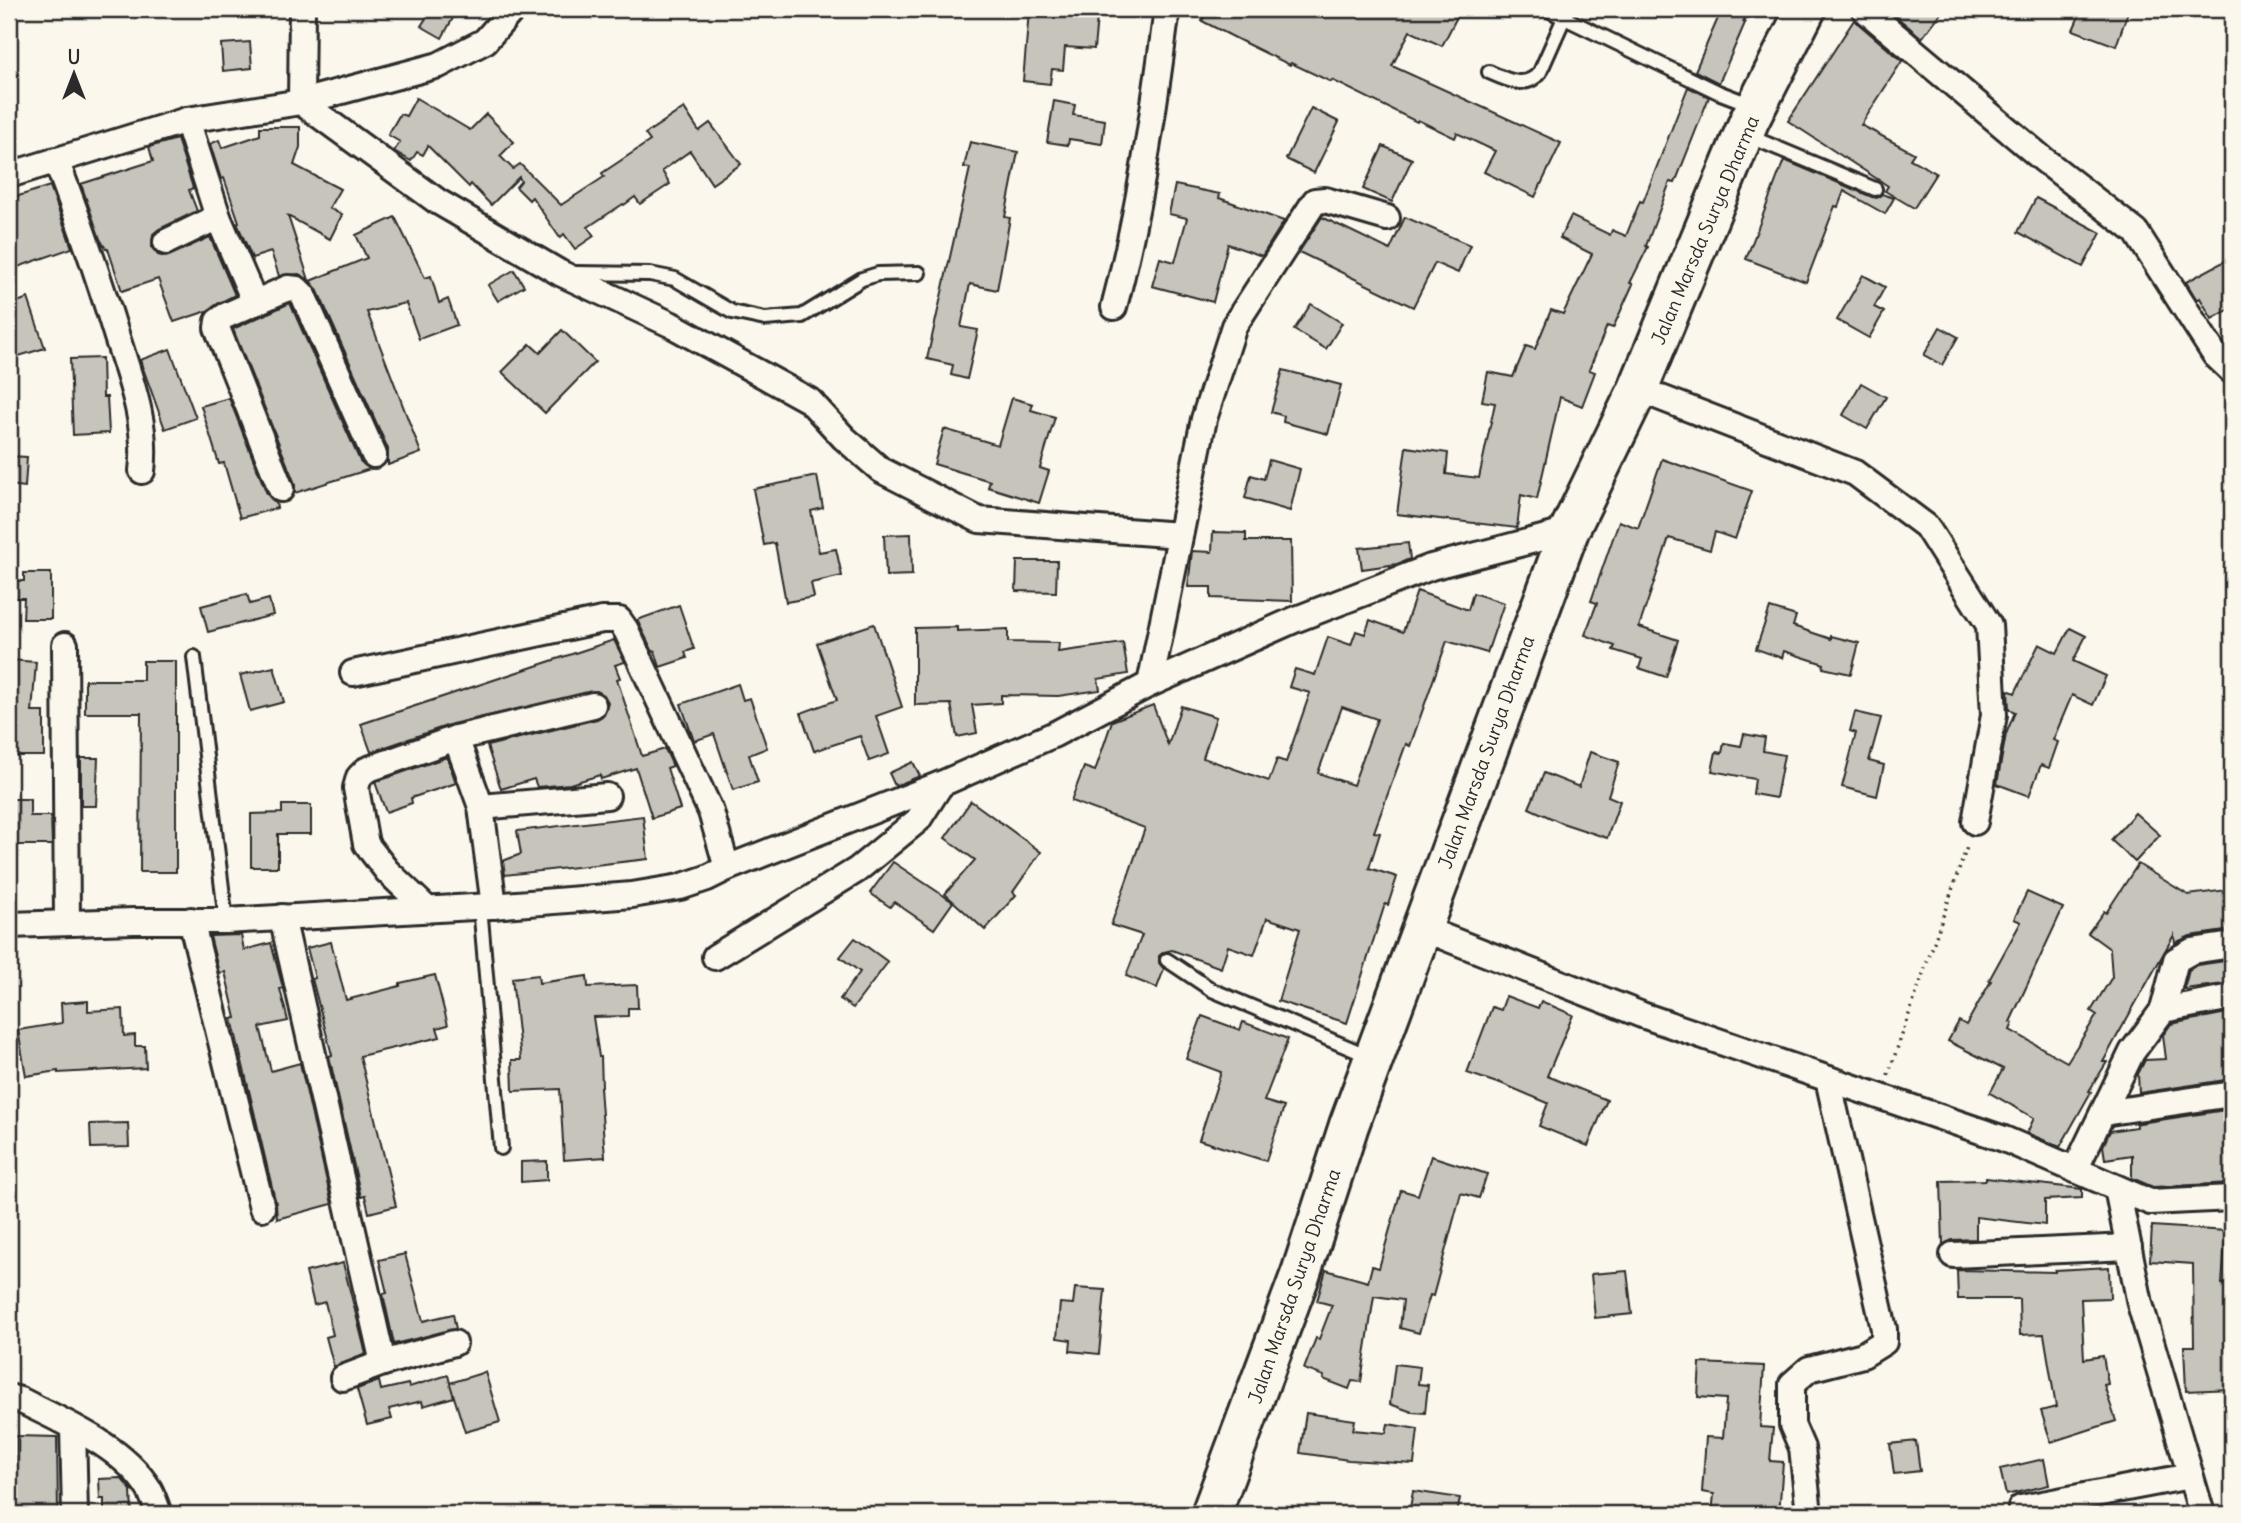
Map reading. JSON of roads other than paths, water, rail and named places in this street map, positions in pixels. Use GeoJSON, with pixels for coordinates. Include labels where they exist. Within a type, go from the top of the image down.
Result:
{"type":"FeatureCollection","features":[{"type":"Feature","properties":{"kind":"highway","name":"Jalan Marsda Surya Dharma"},"geometry":{"type":"LineString","coordinates":[[1212,1514],[1301,1273],[1349,1125],[1569,531],[1638,389],[1750,120],[1806,9]]}},
{"type":"Feature","properties":{"kind":"street"},"geometry":{"type":"LineString","coordinates":[[301,102],[302,9]]}},
{"type":"Feature","properties":{"kind":"street"},"geometry":{"type":"LineString","coordinates":[[9,174],[187,120],[301,102],[439,65],[485,41],[513,9]]}},
{"type":"Feature","properties":{"kind":"street"},"geometry":{"type":"LineString","coordinates":[[1114,307],[1125,266],[1152,130],[1167,9]]}},
{"type":"Feature","properties":{"kind":"street"},"geometry":{"type":"LineString","coordinates":[[1864,9],[2044,160],[2136,232],[2215,355],[2232,371]]}},
{"type":"Feature","properties":{"kind":"street"},"geometry":{"type":"LineString","coordinates":[[301,102],[437,201],[560,272],[670,324],[810,401],[844,438],[881,470],[979,520],[1180,535]]}},
{"type":"Feature","properties":{"kind":"street"},"geometry":{"type":"LineString","coordinates":[[187,120],[218,217],[255,303]]}},
{"type":"Feature","properties":{"kind":"street"},"geometry":{"type":"LineString","coordinates":[[56,160],[90,249],[140,410],[145,448],[142,471]]}},
{"type":"Feature","properties":{"kind":"street"},"geometry":{"type":"LineString","coordinates":[[1150,684],[1204,419],[1234,326],[1315,201],[1325,200],[1387,218]]}},
{"type":"Feature","properties":{"kind":"street"},"geometry":{"type":"LineString","coordinates":[[166,242],[218,217]]}},
{"type":"Feature","properties":{"kind":"street"},"geometry":{"type":"LineString","coordinates":[[281,489],[217,328],[218,321],[225,316],[288,288],[297,289],[303,295],[374,455]]}},
{"type":"Feature","properties":{"kind":"street"},"geometry":{"type":"LineString","coordinates":[[1638,389],[1855,473],[1926,526],[1989,625],[1994,715],[1975,822]]}},
{"type":"Feature","properties":{"kind":"street"},"geometry":{"type":"LineString","coordinates":[[9,925],[226,921],[487,906],[632,895],[680,887],[941,784],[1055,734],[1150,684],[1294,620],[1431,567],[1569,531]]}},
{"type":"Feature","properties":{"kind":"street"},"geometry":{"type":"LineString","coordinates":[[353,673],[602,620],[619,620],[711,812],[727,867]]}},
{"type":"Feature","properties":{"kind":"street"},"geometry":{"type":"LineString","coordinates":[[65,645],[67,923]]}},
{"type":"Feature","properties":{"kind":"street"},"geometry":{"type":"LineString","coordinates":[[427,909],[387,871],[366,844],[356,788],[359,776],[366,770],[456,738],[593,705]]}},
{"type":"Feature","properties":{"kind":"street"},"geometry":{"type":"LineString","coordinates":[[456,738],[481,807],[487,906]]}},
{"type":"Feature","properties":{"kind":"street"},"geometry":{"type":"LineString","coordinates":[[715,957],[857,870],[918,820],[941,784]]}},
{"type":"Feature","properties":{"kind":"street"},"geometry":{"type":"LineString","coordinates":[[481,807],[607,796]]}},
{"type":"Feature","properties":{"kind":"street"},"geometry":{"type":"LineString","coordinates":[[282,917],[383,1363]]}},
{"type":"Feature","properties":{"kind":"street"},"geometry":{"type":"LineString","coordinates":[[191,920],[262,1208]]}},
{"type":"Feature","properties":{"kind":"street"},"geometry":{"type":"LineString","coordinates":[[1421,928],[1642,1015],[2004,1139],[2150,1202],[2232,1198]]}},
{"type":"Feature","properties":{"kind":"street"},"geometry":{"type":"LineString","coordinates":[[2075,1170],[2132,1052],[2164,1010],[2176,960],[2192,951],[2232,945]]}},
{"type":"Feature","properties":{"kind":"street"},"geometry":{"type":"LineString","coordinates":[[2164,1010],[2232,997]]}},
{"type":"Feature","properties":{"kind":"street"},"geometry":{"type":"LineString","coordinates":[[1809,1514],[1802,1448],[1792,1425],[1792,1384],[1810,1369],[1863,1355],[1884,1342],[1884,1329],[1828,1079]]}},
{"type":"Feature","properties":{"kind":"street"},"geometry":{"type":"LineString","coordinates":[[2103,1113],[2232,1094]]}},
{"type":"Feature","properties":{"kind":"street"},"geometry":{"type":"LineString","coordinates":[[2117,1188],[2140,1304],[2202,1514]]}},
{"type":"Feature","properties":{"kind":"street"},"geometry":{"type":"LineString","coordinates":[[1953,1255],[2129,1247]]}},
{"type":"Feature","properties":{"kind":"street"},"geometry":{"type":"LineString","coordinates":[[343,1378],[383,1363],[454,1343]]}},
{"type":"Feature","properties":{"kind":"street"},"geometry":{"type":"LineString","coordinates":[[9,1397],[96,1440],[128,1465],[149,1489],[159,1514]]}},
{"type":"Feature","properties":{"kind":"street"},"geometry":{"type":"LineString","coordinates":[[73,1427],[75,1514]]}},
{"type":"Feature","properties":{"kind":"street"},"geometry":{"type":"LineString","coordinates":[[2021,1508],[2190,1476]]}},
{"type":"Feature","properties":{"kind":"lane"},"geometry":{"type":"LineString","coordinates":[[1546,9],[1566,13],[1718,92],[1750,120],[1875,189]]}},
{"type":"Feature","properties":{"kind":"lane"},"geometry":{"type":"LineString","coordinates":[[1489,72],[1523,84],[1534,80],[1541,72],[1566,13]]}},
{"type":"Feature","properties":{"kind":"lane"},"geometry":{"type":"LineString","coordinates":[[560,272],[650,274],[675,279],[732,312],[765,319],[802,316],[862,279],[878,274],[919,272]]}},
{"type":"Feature","properties":{"kind":"lane"},"geometry":{"type":"LineString","coordinates":[[194,657],[226,921]]}},
{"type":"Feature","properties":{"kind":"lane"},"geometry":{"type":"LineString","coordinates":[[487,906],[502,1148]]}},
{"type":"Feature","properties":{"kind":"lane"},"geometry":{"type":"LineString","coordinates":[[1167,960],[1212,990],[1375,1059]]}}]}
